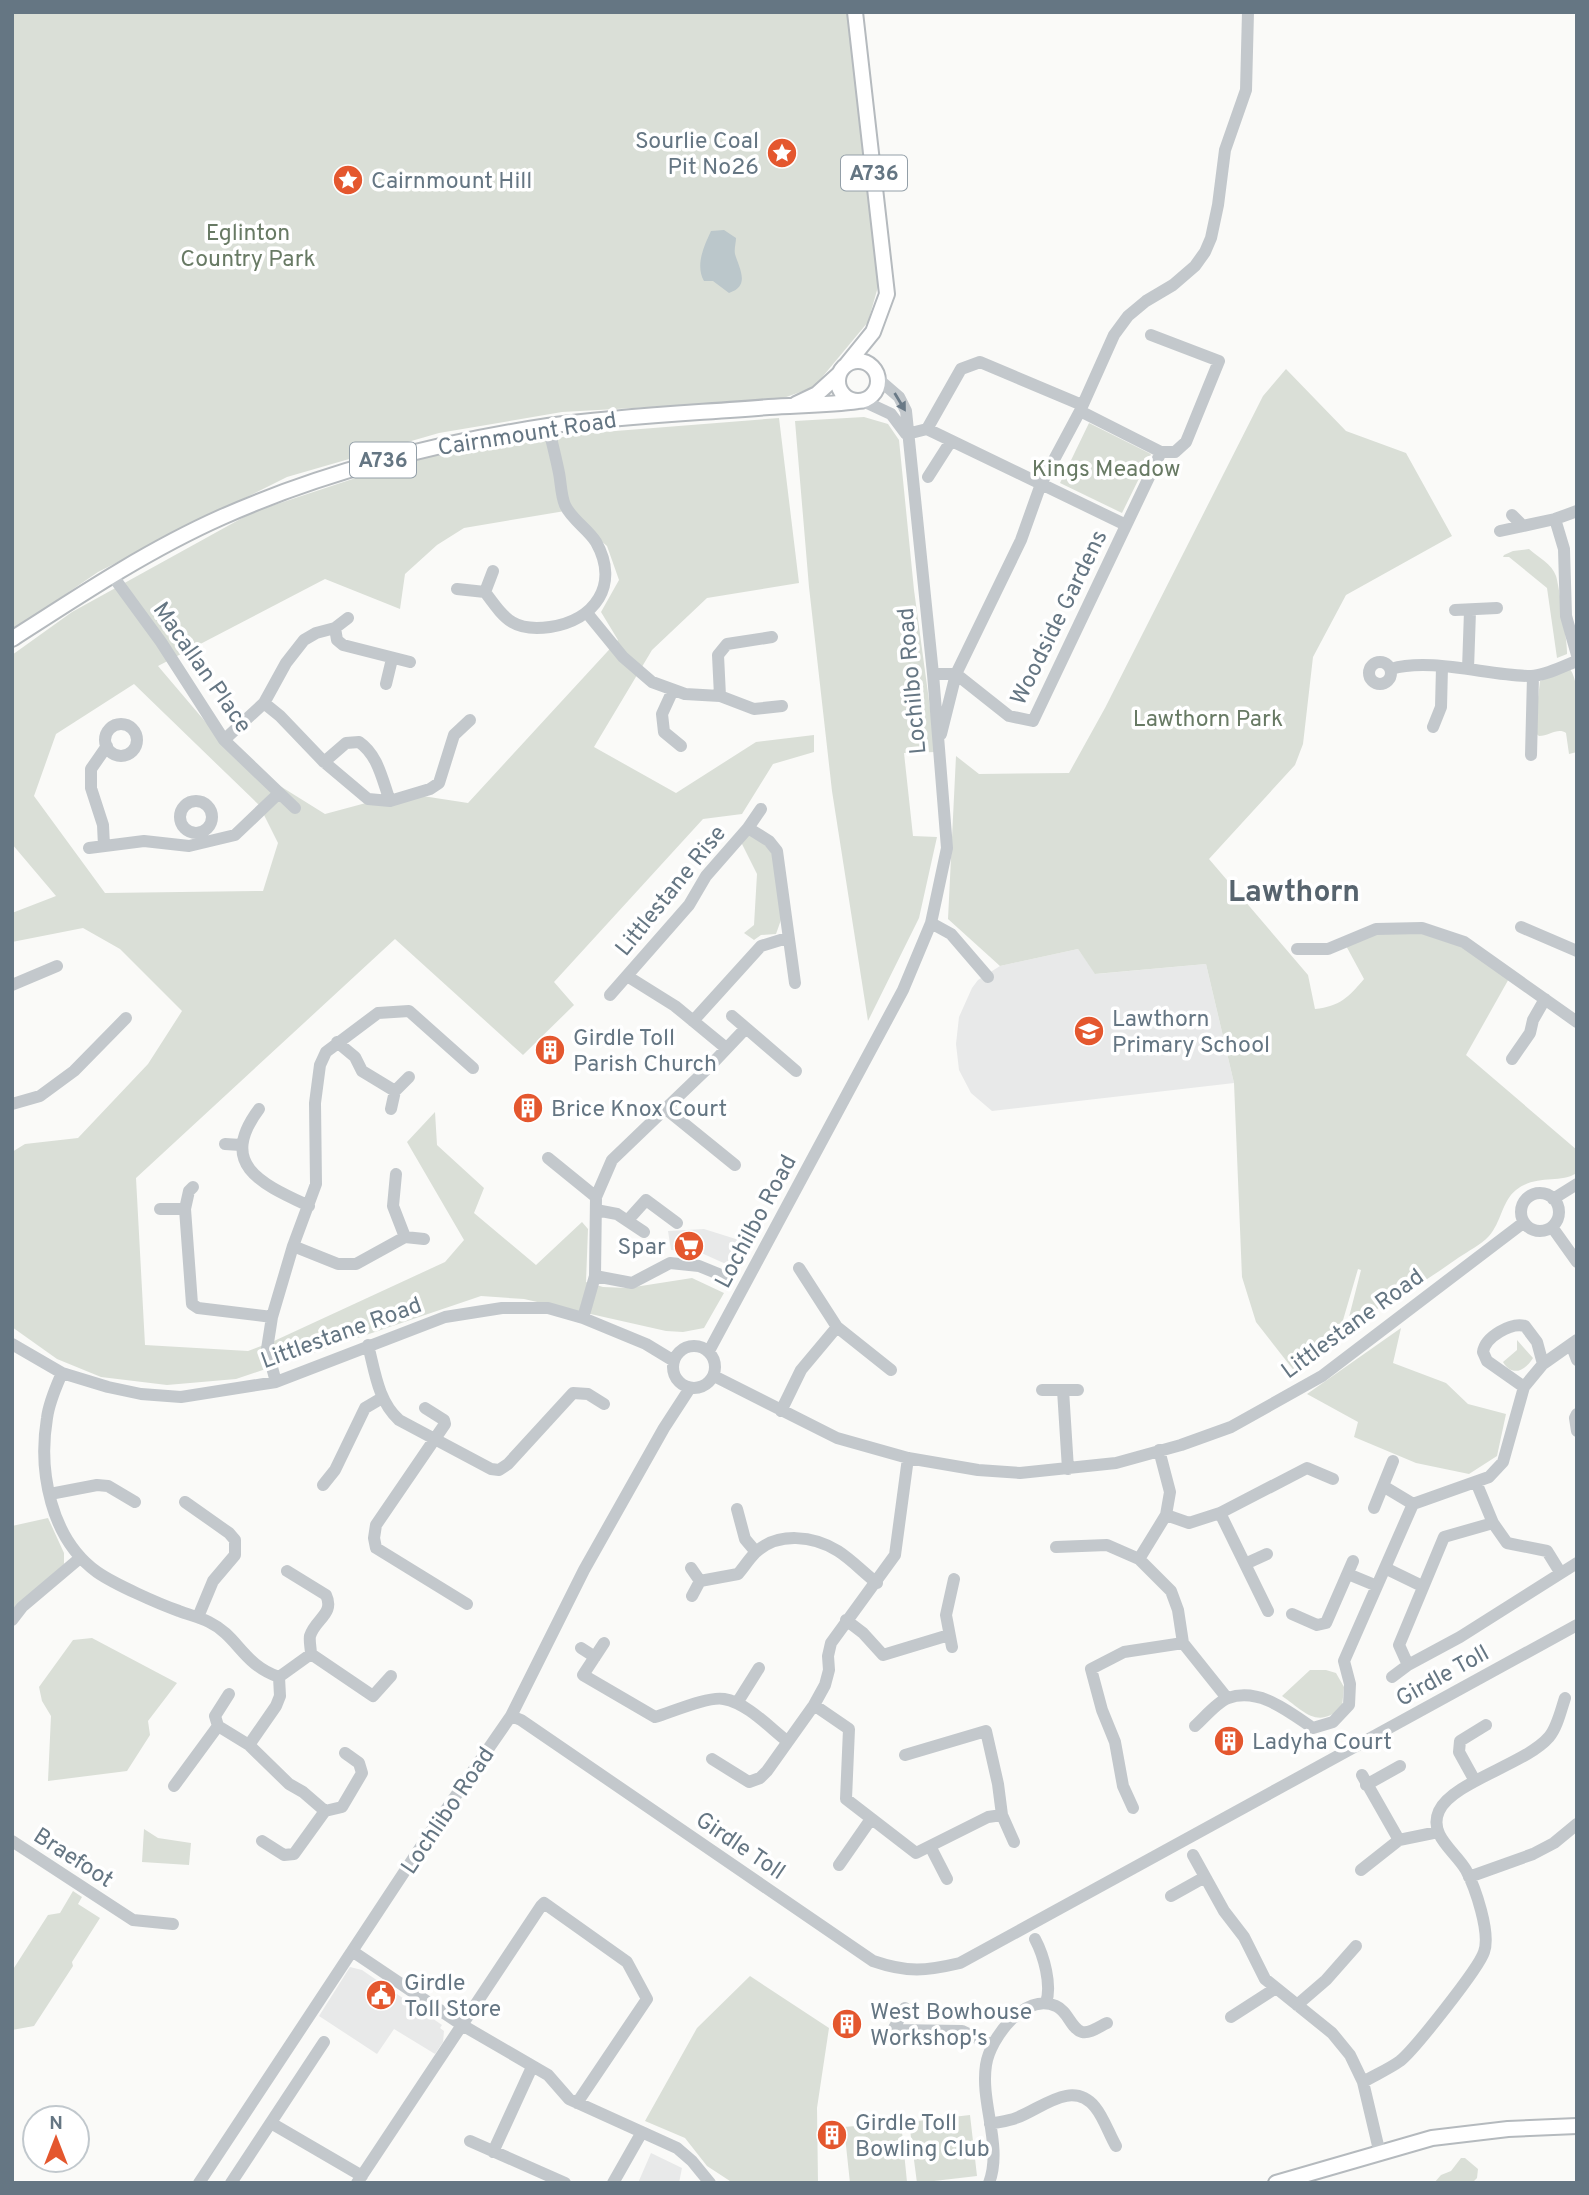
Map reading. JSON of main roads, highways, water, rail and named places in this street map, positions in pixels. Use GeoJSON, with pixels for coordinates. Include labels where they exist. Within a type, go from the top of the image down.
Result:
{"type":"FeatureCollection","features":[{"type":"Feature","properties":{"kind":"main road","name":"A736"},"geometry":{"type":"LineString","coordinates":[[843,369],[873,332],[887,294],[855,12]]}},
{"type":"Feature","properties":{"kind":"main road","name":"A736"},"geometry":{"type":"LineString","coordinates":[[873,332],[876,375]]}},
{"type":"Feature","properties":{"kind":"main road"},"geometry":{"type":"LineString","coordinates":[[853,361],[866,363],[876,375],[875,391],[871,396],[860,400],[841,393],[838,387],[843,369],[853,361]]}},
{"type":"Feature","properties":{"kind":"main road","name":"Cairnmount Road"},"geometry":{"type":"LineString","coordinates":[[792,406],[817,394],[843,369]]}},
{"type":"Feature","properties":{"kind":"main road","name":"Cairnmount Road"},"geometry":{"type":"LineString","coordinates":[[12,639],[112,575],[222,517],[318,480],[416,450],[548,426],[657,415],[828,405],[860,400]]}},
{"type":"Feature","properties":{"kind":"main road"},"geometry":{"type":"LineString","coordinates":[[1276,2183],[1432,2138],[1508,2129],[1577,2126]]}},
{"type":"Feature","properties":{"kind":"place","name":"Sourlie Coal Pit No26"},"geometry":{"type":"Point","coordinates":[782,153]}},
{"type":"Feature","properties":{"kind":"place","name":"Cairnmount Hill"},"geometry":{"type":"Point","coordinates":[348,180]}},
{"type":"Feature","properties":{"kind":"place","name":"Lawthorn Primary School"},"geometry":{"type":"Point","coordinates":[1089,1031]}},
{"type":"Feature","properties":{"kind":"place","name":"Girdle Toll Parish Church"},"geometry":{"type":"Point","coordinates":[550,1050]}},
{"type":"Feature","properties":{"kind":"place","name":"Brice Knox Court"},"geometry":{"type":"Point","coordinates":[528,1108]}},
{"type":"Feature","properties":{"kind":"place","name":"Spar"},"geometry":{"type":"Point","coordinates":[689,1246]}},
{"type":"Feature","properties":{"kind":"place","name":"Ladyha Court"},"geometry":{"type":"Point","coordinates":[1229,1741]}},
{"type":"Feature","properties":{"kind":"place","name":"Girdle Toll Store"},"geometry":{"type":"Point","coordinates":[381,1995]}},
{"type":"Feature","properties":{"kind":"place","name":"West Bowhouse Workshop's"},"geometry":{"type":"Point","coordinates":[847,2024]}},
{"type":"Feature","properties":{"kind":"place","name":"Girdle Toll Bowling Club"},"geometry":{"type":"Point","coordinates":[832,2135]}},
{"type":"Feature","properties":{"kind":"district","name":"Lawthorn"},"geometry":{"type":"Point","coordinates":[1294,891]}},
{"type":"Feature","properties":{"kind":"park label","name":"Eglinton Country Park"},"geometry":{"type":"Point","coordinates":[248,245]}},
{"type":"Feature","properties":{"kind":"park label","name":"Kings Meadow"},"geometry":{"type":"Point","coordinates":[1106,468]}},
{"type":"Feature","properties":{"kind":"park label","name":"Lawthorn Park"},"geometry":{"type":"Point","coordinates":[1208,718]}}]}
